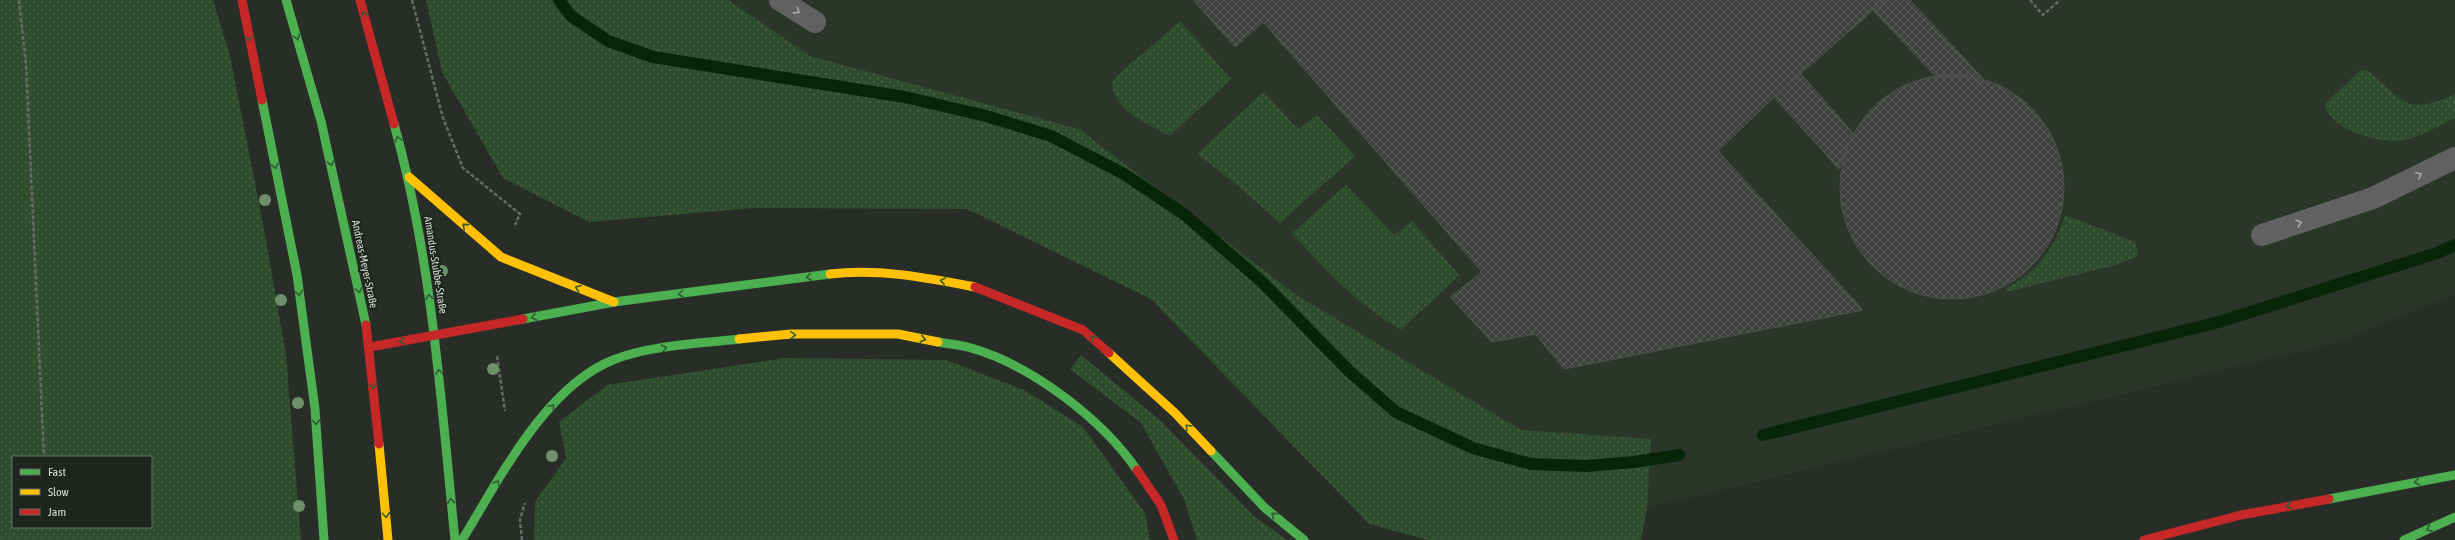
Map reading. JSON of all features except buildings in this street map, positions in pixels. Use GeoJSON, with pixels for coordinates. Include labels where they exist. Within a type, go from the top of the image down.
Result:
{"type":"FeatureCollection","features":[{"type":"Feature","properties":{"kind":"main road"},"geometry":{"type":"LineString","coordinates":[[242,0],[297,276],[315,409],[324,540]]}},
{"type":"Feature","properties":{"kind":"main road","name":"Andreas-Meyer-Straße"},"geometry":{"type":"LineString","coordinates":[[286,0],[321,121],[370,347],[388,540]]}},
{"type":"Feature","properties":{"kind":"main road","name":"Amandus-Stubbe-Straße"},"geometry":{"type":"LineString","coordinates":[[360,0],[409,177],[435,336],[455,540]]}},
{"type":"Feature","properties":{"kind":"main road"},"geometry":{"type":"LineString","coordinates":[[409,177],[501,257],[614,302]]}},
{"type":"Feature","properties":{"kind":"main road"},"geometry":{"type":"LineString","coordinates":[[370,347],[614,302],[848,272],[920,277],[981,288],[1083,330],[1175,413],[1265,508],[1304,540]]}},
{"type":"Feature","properties":{"kind":"main road"},"geometry":{"type":"LineString","coordinates":[[462,540],[526,436],[571,385],[614,360],[667,347],[791,334],[898,334],[972,348],[1030,372],[1090,417],[1130,460],[1161,505],[1174,540]]}},
{"type":"Feature","properties":{"kind":"main road"},"geometry":{"type":"LineString","coordinates":[[2144,540],[2241,515],[2455,475]]}},
{"type":"Feature","properties":{"kind":"main road"},"geometry":{"type":"LineString","coordinates":[[2404,540],[2455,517]]}},
{"type":"Feature","properties":{"kind":"lane"},"geometry":{"type":"LineString","coordinates":[[780,0],[815,22]]}},
{"type":"Feature","properties":{"kind":"lane"},"geometry":{"type":"LineString","coordinates":[[2262,235],[2373,198],[2455,158]]}},
{"type":"Feature","properties":{"kind":"path"},"geometry":{"type":"LineString","coordinates":[[19,0],[26,65],[44,456]]}},
{"type":"Feature","properties":{"kind":"path"},"geometry":{"type":"LineString","coordinates":[[2030,0],[2043,15],[2060,0]]}},
{"type":"Feature","properties":{"kind":"shaded area"},"geometry":{"type":"Polygon","coordinates":[[[505,0],[2455,0],[2455,295],[2338,342],[2204,375],[1647,508],[1587,505],[1244,278],[505,0]]]}},
{"type":"Feature","properties":{"kind":"green space"},"geometry":{"type":"Polygon","coordinates":[[[0,0],[213,0],[230,56],[264,229],[286,355],[301,540],[0,540],[0,0]]]}},
{"type":"Feature","properties":{"kind":"green space"},"geometry":{"type":"Polygon","coordinates":[[[426,0],[728,0],[810,56],[1079,129],[1295,294],[1521,430],[1651,439],[1647,508],[1641,540],[1428,540],[1369,524],[1151,299],[967,209],[753,208],[589,222],[503,178],[442,72],[426,0]]]}},
{"type":"Feature","properties":{"kind":"green space"},"geometry":{"type":"Polygon","coordinates":[[[1180,21],[1231,79],[1170,136],[1126,110],[1115,93],[1112,83],[1118,75],[1180,21]]]}},
{"type":"Feature","properties":{"kind":"green space"},"geometry":{"type":"Polygon","coordinates":[[[2366,70],[2404,102],[2413,105],[2423,105],[2455,94],[2455,118],[2412,138],[2397,141],[2377,139],[2354,132],[2344,127],[2328,113],[2325,104],[2359,71],[2366,70]]]}},
{"type":"Feature","properties":{"kind":"green space"},"geometry":{"type":"Polygon","coordinates":[[[1264,92],[1298,129],[1317,115],[1355,156],[1280,223],[1231,180],[1197,154],[1264,92]]]}},
{"type":"Feature","properties":{"kind":"green space"},"geometry":{"type":"Polygon","coordinates":[[[1346,185],[1394,235],[1412,221],[1459,275],[1401,330],[1370,310],[1356,298],[1292,233],[1346,185]]]}},
{"type":"Feature","properties":{"kind":"green space"},"geometry":{"type":"Polygon","coordinates":[[[2065,215],[2135,242],[2138,252],[2136,257],[2116,265],[2006,292],[2006,288],[2026,275],[2043,258],[2056,237],[2065,215]]]}},
{"type":"Feature","properties":{"kind":"green space"},"geometry":{"type":"Polygon","coordinates":[[[1081,355],[1161,421],[1254,516],[1287,540],[1197,540],[1184,499],[1141,423],[1070,369],[1081,355]]]}},
{"type":"Feature","properties":{"kind":"green space"},"geometry":{"type":"Polygon","coordinates":[[[785,358],[946,360],[1024,390],[1083,427],[1145,513],[1150,540],[534,540],[535,502],[566,458],[559,422],[607,385],[785,358]]]}},
{"type":"Feature","properties":{"kind":"waterway"},"geometry":{"type":"LineString","coordinates":[[559,0],[571,16],[608,41],[653,57],[905,97],[986,116],[1051,136],[1124,174],[1185,215],[1262,282],[1349,371],[1396,412],[1473,448],[1531,464],[1586,466],[1634,462],[1679,455]]}},
{"type":"Feature","properties":{"kind":"waterway"},"geometry":{"type":"LineString","coordinates":[[1763,435],[2219,322],[2437,253],[2455,245]]}},
{"type":"Feature","properties":{"kind":"traffic: fast"},"geometry":{"type":"LineString","coordinates":[[286,0],[321,121],[366,325]]}},
{"type":"Feature","properties":{"kind":"traffic: fast"},"geometry":{"type":"LineString","coordinates":[[262,100],[297,275],[315,409],[324,540]]}},
{"type":"Feature","properties":{"kind":"traffic: fast"},"geometry":{"type":"LineString","coordinates":[[394,124],[418,226],[434,330],[455,540]]}},
{"type":"Feature","properties":{"kind":"traffic: fast"},"geometry":{"type":"LineString","coordinates":[[523,319],[614,302],[830,274]]}},
{"type":"Feature","properties":{"kind":"traffic: fast"},"geometry":{"type":"LineString","coordinates":[[462,540],[508,464],[545,413],[566,391],[589,373],[613,360],[643,351],[739,339]]}},
{"type":"Feature","properties":{"kind":"traffic: fast"},"geometry":{"type":"LineString","coordinates":[[938,342],[967,347],[994,356],[1041,381],[1085,413],[1105,432],[1137,470]]}},
{"type":"Feature","properties":{"kind":"traffic: fast"},"geometry":{"type":"LineString","coordinates":[[1211,451],[1265,508],[1304,540]]}},
{"type":"Feature","properties":{"kind":"traffic: fast"},"geometry":{"type":"LineString","coordinates":[[2329,499],[2455,475]]}},
{"type":"Feature","properties":{"kind":"traffic: fast"},"geometry":{"type":"LineString","coordinates":[[2404,540],[2455,517]]}},
{"type":"Feature","properties":{"kind":"traffic: slow"},"geometry":{"type":"LineString","coordinates":[[409,177],[501,257],[614,302]]}},
{"type":"Feature","properties":{"kind":"traffic: slow"},"geometry":{"type":"LineString","coordinates":[[830,274],[848,272],[885,273],[921,277],[975,287]]}},
{"type":"Feature","properties":{"kind":"traffic: slow"},"geometry":{"type":"LineString","coordinates":[[739,339],[791,334],[898,334],[938,342]]}},
{"type":"Feature","properties":{"kind":"traffic: slow"},"geometry":{"type":"LineString","coordinates":[[1109,353],[1175,413],[1211,451]]}},
{"type":"Feature","properties":{"kind":"traffic: slow"},"geometry":{"type":"LineString","coordinates":[[379,444],[388,540]]}},
{"type":"Feature","properties":{"kind":"traffic: jam"},"geometry":{"type":"LineString","coordinates":[[242,0],[262,100]]}},
{"type":"Feature","properties":{"kind":"traffic: jam"},"geometry":{"type":"LineString","coordinates":[[360,0],[394,124]]}},
{"type":"Feature","properties":{"kind":"traffic: jam"},"geometry":{"type":"LineString","coordinates":[[975,287],[1083,330],[1109,353]]}},
{"type":"Feature","properties":{"kind":"traffic: jam"},"geometry":{"type":"LineString","coordinates":[[370,347],[523,319]]}},
{"type":"Feature","properties":{"kind":"traffic: jam"},"geometry":{"type":"LineString","coordinates":[[366,325],[379,444]]}},
{"type":"Feature","properties":{"kind":"traffic: jam"},"geometry":{"type":"LineString","coordinates":[[1137,470],[1161,505],[1174,540]]}},
{"type":"Feature","properties":{"kind":"traffic: jam"},"geometry":{"type":"LineString","coordinates":[[2144,540],[2241,515],[2329,499]]}}]}
